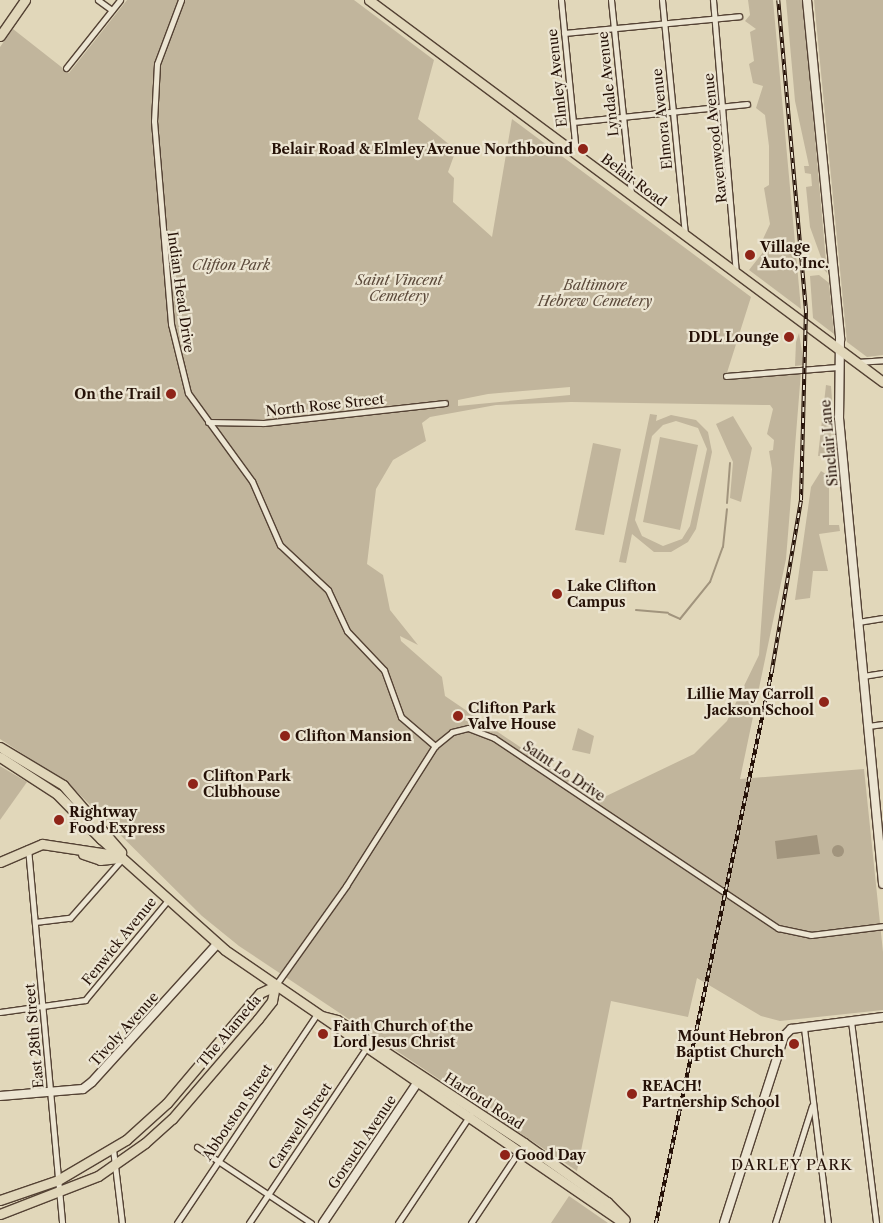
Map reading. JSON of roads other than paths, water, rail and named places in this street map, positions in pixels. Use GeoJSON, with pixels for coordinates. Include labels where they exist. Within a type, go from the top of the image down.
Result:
{"type":"FeatureCollection","features":[{"type":"Feature","properties":{"kind":"main road"},"geometry":{"type":"LineString","coordinates":[[0,36],[25,0]]}},
{"type":"Feature","properties":{"kind":"main road","name":"Belair Road"},"geometry":{"type":"LineString","coordinates":[[369,0],[883,382]]}},
{"type":"Feature","properties":{"kind":"main road","name":"Sinclair Lane"},"geometry":{"type":"LineString","coordinates":[[807,0],[840,350],[838,367],[858,622],[868,726],[879,806],[883,884]]}},
{"type":"Feature","properties":{"kind":"main road","name":"Harford Road"},"geometry":{"type":"LineString","coordinates":[[0,747],[63,785],[111,836],[124,857]]}},
{"type":"Feature","properties":{"kind":"main road","name":"Harford Road"},"geometry":{"type":"LineString","coordinates":[[0,757],[57,794],[100,839],[124,857],[217,944],[317,1014],[607,1202],[628,1223]]}},
{"type":"Feature","properties":{"kind":"main road"},"geometry":{"type":"LineString","coordinates":[[87,850],[96,848],[100,839]]}},
{"type":"Feature","properties":{"kind":"main road"},"geometry":{"type":"LineString","coordinates":[[0,862],[28,848],[48,844],[124,857]]}},
{"type":"Feature","properties":{"kind":"main road"},"geometry":{"type":"LineString","coordinates":[[72,849],[100,860],[124,857]]}},
{"type":"Feature","properties":{"kind":"main road","name":"Tivoly Avenue"},"geometry":{"type":"LineString","coordinates":[[0,1096],[83,1088],[103,1074],[217,944]]}},
{"type":"Feature","properties":{"kind":"main road","name":"The Alameda"},"geometry":{"type":"LineString","coordinates":[[0,1200],[58,1180],[113,1149],[167,1103],[260,993],[275,986]]}},
{"type":"Feature","properties":{"kind":"main road","name":"The Alameda"},"geometry":{"type":"LineString","coordinates":[[0,1214],[59,1195],[116,1165],[182,1108],[272,1001],[275,986]]}},
{"type":"Feature","properties":{"kind":"main road"},"geometry":{"type":"LineString","coordinates":[[724,1223],[781,1042],[791,1029],[883,1017]]}},
{"type":"Feature","properties":{"kind":"main road","name":"Gorsuch Avenue"},"geometry":{"type":"LineString","coordinates":[[323,1223],[419,1080]]}},
{"type":"Feature","properties":{"kind":"main road","name":"Harford Road"},"geometry":{"type":"LineString","coordinates":[[522,1147],[624,1223]]}},
{"type":"Feature","properties":{"kind":"street"},"geometry":{"type":"LineString","coordinates":[[98,0],[112,10]]}},
{"type":"Feature","properties":{"kind":"street"},"geometry":{"type":"LineString","coordinates":[[66,68],[120,0]]}},
{"type":"Feature","properties":{"kind":"street","name":"Indian Head Drive"},"geometry":{"type":"LineString","coordinates":[[181,0],[166,30],[155,80],[159,211],[175,344],[188,393],[207,422],[252,481],[280,545],[328,590],[348,631],[384,670],[401,717],[435,746]]}},
{"type":"Feature","properties":{"kind":"street","name":"Elmley Avenue"},"geometry":{"type":"LineString","coordinates":[[561,0],[576,154]]}},
{"type":"Feature","properties":{"kind":"street","name":"Lyndale Avenue"},"geometry":{"type":"LineString","coordinates":[[611,0],[631,195]]}},
{"type":"Feature","properties":{"kind":"street","name":"Elmora Avenue"},"geometry":{"type":"LineString","coordinates":[[662,0],[685,236]]}},
{"type":"Feature","properties":{"kind":"street","name":"Ravenwood Avenue"},"geometry":{"type":"LineString","coordinates":[[713,0],[724,106],[736,274]]}},
{"type":"Feature","properties":{"kind":"street"},"geometry":{"type":"LineString","coordinates":[[564,33],[739,16]]}},
{"type":"Feature","properties":{"kind":"street"},"geometry":{"type":"LineString","coordinates":[[573,122],[747,104]]}},
{"type":"Feature","properties":{"kind":"street"},"geometry":{"type":"LineString","coordinates":[[856,362],[883,360]]}},
{"type":"Feature","properties":{"kind":"street"},"geometry":{"type":"LineString","coordinates":[[726,376],[838,367]]}},
{"type":"Feature","properties":{"kind":"street","name":"North Rose Street"},"geometry":{"type":"LineString","coordinates":[[207,422],[264,423],[445,403]]}},
{"type":"Feature","properties":{"kind":"street"},"geometry":{"type":"LineString","coordinates":[[858,622],[883,618]]}},
{"type":"Feature","properties":{"kind":"street"},"geometry":{"type":"LineString","coordinates":[[863,676],[883,673]]}},
{"type":"Feature","properties":{"kind":"street"},"geometry":{"type":"LineString","coordinates":[[868,726],[883,724]]}},
{"type":"Feature","properties":{"kind":"street","name":"Saint Lo Drive"},"geometry":{"type":"LineString","coordinates":[[275,986],[346,886],[435,746],[458,729],[484,732],[778,928],[811,936],[883,926]]}},
{"type":"Feature","properties":{"kind":"street","name":"East 28th Street"},"geometry":{"type":"LineString","coordinates":[[28,848],[62,1223]]}},
{"type":"Feature","properties":{"kind":"street"},"geometry":{"type":"LineString","coordinates":[[35,922],[70,918],[124,857]]}},
{"type":"Feature","properties":{"kind":"street","name":"Fenwick Avenue"},"geometry":{"type":"LineString","coordinates":[[0,1012],[42,1008],[85,1000],[168,900]]}},
{"type":"Feature","properties":{"kind":"street","name":"Abbotston Street"},"geometry":{"type":"LineString","coordinates":[[177,1223],[317,1014]]}},
{"type":"Feature","properties":{"kind":"street"},"geometry":{"type":"LineString","coordinates":[[851,1021],[876,1223]]}},
{"type":"Feature","properties":{"kind":"street"},"geometry":{"type":"LineString","coordinates":[[804,1028],[828,1223]]}},
{"type":"Feature","properties":{"kind":"street","name":"Carswell Street"},"geometry":{"type":"LineString","coordinates":[[249,1223],[368,1046]]}},
{"type":"Feature","properties":{"kind":"street"},"geometry":{"type":"LineString","coordinates":[[775,1223],[813,1104]]}},
{"type":"Feature","properties":{"kind":"street"},"geometry":{"type":"LineString","coordinates":[[398,1223],[471,1114]]}},
{"type":"Feature","properties":{"kind":"street"},"geometry":{"type":"LineString","coordinates":[[197,1146],[311,1223]]}},
{"type":"Feature","properties":{"kind":"street"},"geometry":{"type":"LineString","coordinates":[[471,1223],[522,1147]]}},
{"type":"Feature","properties":{"kind":"street"},"geometry":{"type":"LineString","coordinates":[[113,1149],[122,1223]]}},
{"type":"Feature","properties":{"kind":"waterway"},"geometry":{"type":"LineString","coordinates":[[727,503],[730,463]]}},
{"type":"Feature","properties":{"kind":"waterway"},"geometry":{"type":"LineString","coordinates":[[669,614],[680,619],[710,582],[723,547],[727,509]]}},
{"type":"Feature","properties":{"kind":"waterway"},"geometry":{"type":"LineString","coordinates":[[636,610],[668,613]]}},
{"type":"Feature","properties":{"kind":"railway"},"geometry":{"type":"LineString","coordinates":[[656,1223],[772,670],[801,500],[806,311],[778,0]]}},
{"type":"Feature","properties":{"kind":"place","name":"Belair Road & Elmley Avenue Northbound"},"geometry":{"type":"Point","coordinates":[583,149]}},
{"type":"Feature","properties":{"kind":"place","name":"Village Auto, Inc."},"geometry":{"type":"Point","coordinates":[750,255]}},
{"type":"Feature","properties":{"kind":"place","name":"DDL Lounge"},"geometry":{"type":"Point","coordinates":[789,337]}},
{"type":"Feature","properties":{"kind":"place","name":"On the Trail"},"geometry":{"type":"Point","coordinates":[171,394]}},
{"type":"Feature","properties":{"kind":"place","name":"Lake Clifton Campus"},"geometry":{"type":"Point","coordinates":[557,594]}},
{"type":"Feature","properties":{"kind":"place","name":"Lillie May Carroll Jackson School"},"geometry":{"type":"Point","coordinates":[824,702]}},
{"type":"Feature","properties":{"kind":"place","name":"Clifton Park Valve House"},"geometry":{"type":"Point","coordinates":[458,716]}},
{"type":"Feature","properties":{"kind":"place","name":"Clifton Mansion"},"geometry":{"type":"Point","coordinates":[285,736]}},
{"type":"Feature","properties":{"kind":"place","name":"Clifton Park Clubhouse"},"geometry":{"type":"Point","coordinates":[193,784]}},
{"type":"Feature","properties":{"kind":"place","name":"Rightway Food Express"},"geometry":{"type":"Point","coordinates":[59,820]}},
{"type":"Feature","properties":{"kind":"place","name":"Faith Church of the Lord Jesus Christ"},"geometry":{"type":"Point","coordinates":[323,1034]}},
{"type":"Feature","properties":{"kind":"place","name":"Mount Hebron Baptist Church"},"geometry":{"type":"Point","coordinates":[794,1044]}},
{"type":"Feature","properties":{"kind":"place","name":"REACH! Partnership School"},"geometry":{"type":"Point","coordinates":[632,1094]}},
{"type":"Feature","properties":{"kind":"place","name":"Good Day"},"geometry":{"type":"Point","coordinates":[505,1155]}},
{"type":"Feature","properties":{"kind":"district","name":"DARLEY PARK"},"geometry":{"type":"Point","coordinates":[792,1165]}},
{"type":"Feature","properties":{"kind":"park label","name":"Clifton Park"},"geometry":{"type":"Point","coordinates":[231,265]}},
{"type":"Feature","properties":{"kind":"park label","name":"Saint Vincent Cemetery"},"geometry":{"type":"Point","coordinates":[399,288]}},
{"type":"Feature","properties":{"kind":"park label","name":"Baltimore Hebrew Cemetery"},"geometry":{"type":"Point","coordinates":[595,294]}}]}
